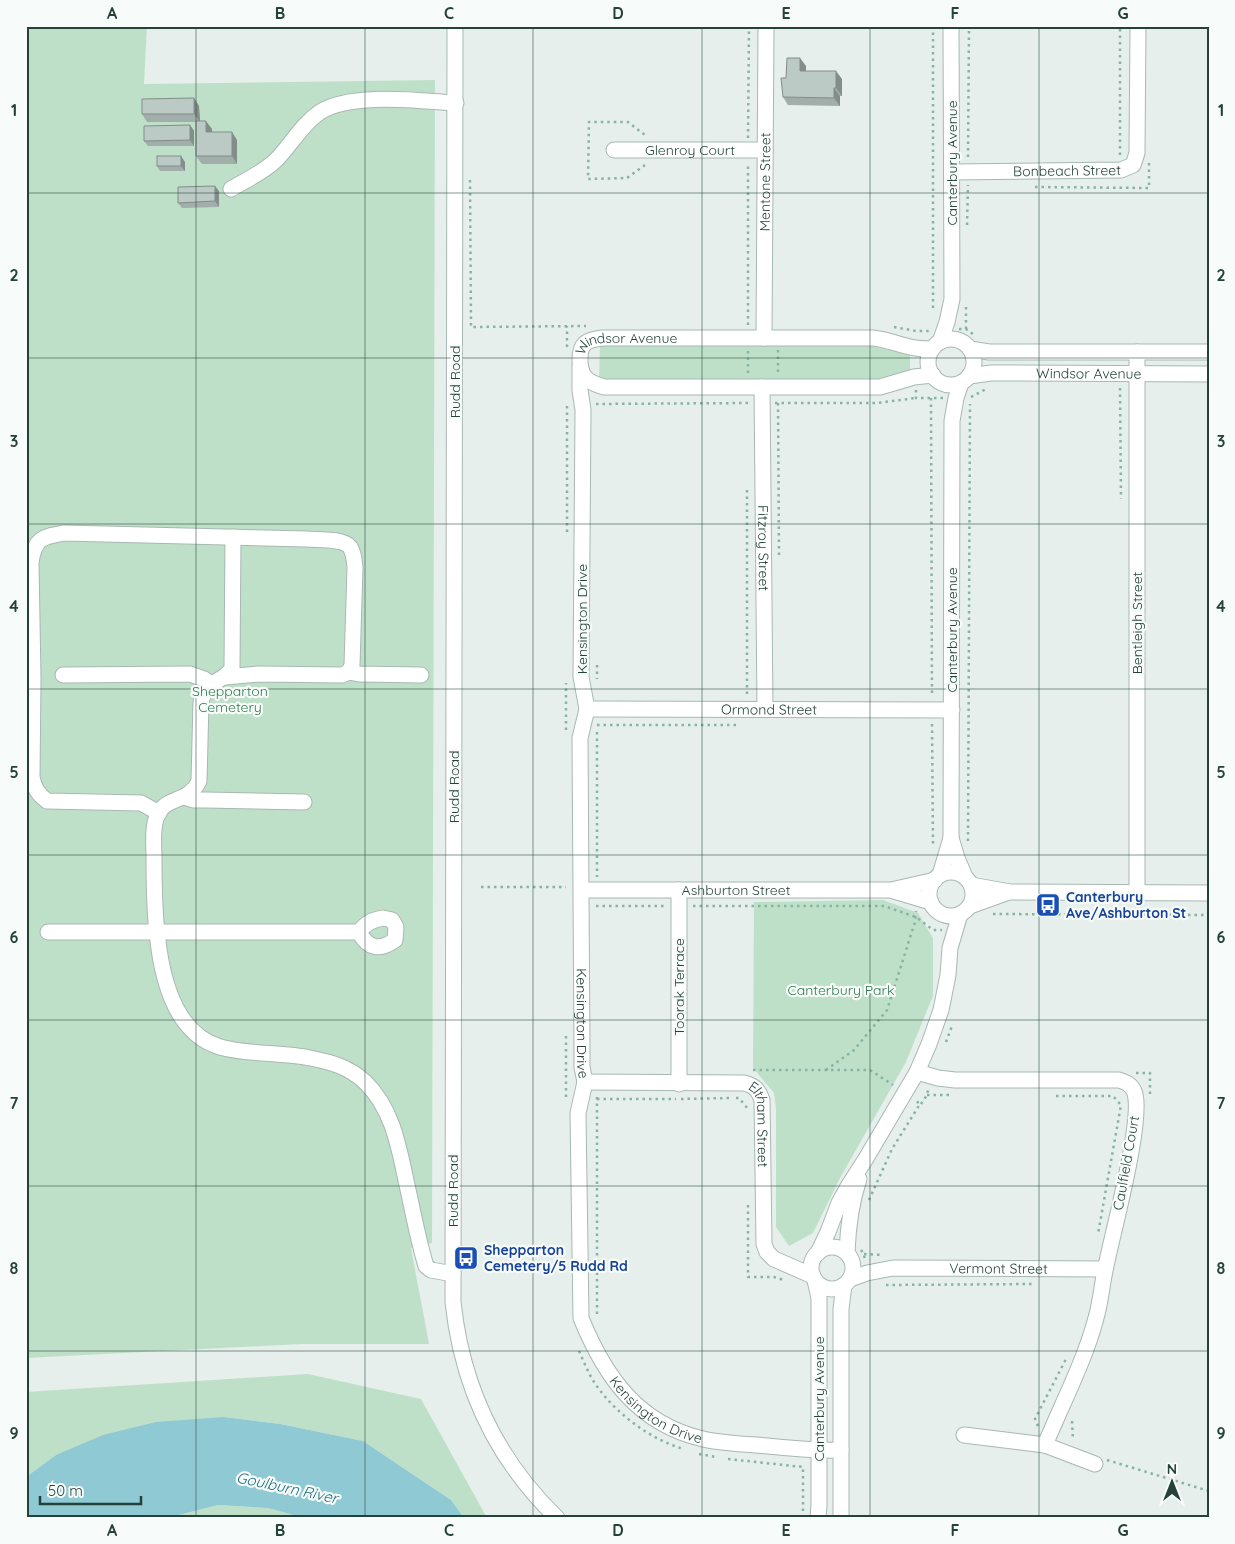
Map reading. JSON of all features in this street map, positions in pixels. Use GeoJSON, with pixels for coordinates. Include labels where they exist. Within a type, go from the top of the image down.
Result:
{"type":"FeatureCollection","features":[{"type":"Feature","properties":{"kind":"street","name":"Rudd Road"},"geometry":{"type":"LineString","coordinates":[[455,26],[453,1302],[458,1336],[466,1368],[477,1401],[489,1427],[526,1486],[557,1518]]}},
{"type":"Feature","properties":{"kind":"street","name":"Mentone Street"},"geometry":{"type":"LineString","coordinates":[[764,332],[766,26]]}},
{"type":"Feature","properties":{"kind":"street","name":"Canterbury Avenue"},"geometry":{"type":"LineString","coordinates":[[949,339],[952,299],[952,26]]}},
{"type":"Feature","properties":{"kind":"street","name":"Bonbeach Street"},"geometry":{"type":"LineString","coordinates":[[952,172],[1121,170],[1133,165],[1137,154],[1138,26]]}},
{"type":"Feature","properties":{"kind":"street"},"geometry":{"type":"LineString","coordinates":[[231,189],[255,176],[275,161],[311,120],[321,112],[333,107],[353,101],[386,100],[456,103]]}},
{"type":"Feature","properties":{"kind":"street","name":"Glenroy Court"},"geometry":{"type":"LineString","coordinates":[[614,150],[765,150]]}},
{"type":"Feature","properties":{"kind":"street","name":"Windsor Avenue"},"geometry":{"type":"LineString","coordinates":[[604,387],[593,383],[584,376],[580,366],[580,352],[584,344],[591,339],[764,332],[873,338],[922,350],[949,339],[987,352],[1209,352]]}},
{"type":"Feature","properties":{"kind":"street"},"geometry":{"type":"LineString","coordinates":[[584,410],[586,401],[590,396],[604,387],[880,386],[916,376],[936,378],[945,384],[953,384],[965,380],[974,364],[974,356],[949,339],[928,360],[929,368],[936,378],[951,398]]}},
{"type":"Feature","properties":{"kind":"street","name":"Bentleigh Street"},"geometry":{"type":"LineString","coordinates":[[1137,352],[1137,893]]}},
{"type":"Feature","properties":{"kind":"street","name":"Kensington Drive"},"geometry":{"type":"LineString","coordinates":[[580,366],[580,390],[584,410],[580,677],[587,709],[580,738],[582,1048],[584,1082],[578,1113],[581,1318],[593,1347],[608,1373],[629,1398],[649,1415],[674,1430],[704,1439],[819,1451],[841,1450]]}},
{"type":"Feature","properties":{"kind":"street","name":"Windsor Avenue"},"geometry":{"type":"LineString","coordinates":[[965,380],[990,373],[1209,374]]}},
{"type":"Feature","properties":{"kind":"street","name":"Canterbury Avenue"},"geometry":{"type":"LineString","coordinates":[[965,380],[951,398],[951,838],[957,858],[968,881]]}},
{"type":"Feature","properties":{"kind":"street","name":"Fitzroy Street"},"geometry":{"type":"LineString","coordinates":[[755,387],[765,709]]}},
{"type":"Feature","properties":{"kind":"street"},"geometry":{"type":"LineString","coordinates":[[159,813],[141,803],[47,801],[34,787],[32,777],[31,562],[36,544],[42,538],[64,533],[333,540],[345,543],[350,547],[354,555],[352,665],[349,672]]}},
{"type":"Feature","properties":{"kind":"street"},"geometry":{"type":"LineString","coordinates":[[233,537],[232,668],[229,674],[206,690],[201,702],[199,781],[189,795],[168,802],[159,813],[154,826],[156,932],[171,996],[181,1018],[202,1040],[222,1048],[300,1056],[328,1061],[345,1068],[365,1082],[383,1105],[397,1137],[426,1266],[431,1270],[453,1274]]}},
{"type":"Feature","properties":{"kind":"street"},"geometry":{"type":"LineString","coordinates":[[63,675],[190,674],[204,679],[219,681],[258,674],[342,675],[349,672],[358,674],[421,675]]}},
{"type":"Feature","properties":{"kind":"street","name":"Ormond Street"},"geometry":{"type":"LineString","coordinates":[[587,709],[952,710]]}},
{"type":"Feature","properties":{"kind":"street"},"geometry":{"type":"LineString","coordinates":[[184,797],[193,800],[304,802]]}},
{"type":"Feature","properties":{"kind":"street","name":"Canterbury Avenue"},"geometry":{"type":"LineString","coordinates":[[937,878],[951,838]]}},
{"type":"Feature","properties":{"kind":"street"},"geometry":{"type":"LineString","coordinates":[[814,1278],[811,1266],[828,1232],[839,1203],[917,1072],[929,1044],[940,1010],[948,975],[950,948],[946,930],[929,894],[937,878],[954,872],[968,881],[1010,892],[1209,893]]}},
{"type":"Feature","properties":{"kind":"street","name":"Ashburton Street"},"geometry":{"type":"LineString","coordinates":[[582,890],[890,890],[937,878]]}},
{"type":"Feature","properties":{"kind":"street"},"geometry":{"type":"LineString","coordinates":[[950,948],[973,893],[968,881]]}},
{"type":"Feature","properties":{"kind":"street","name":"Toorak Terrace"},"geometry":{"type":"LineString","coordinates":[[679,890],[679,1084]]}},
{"type":"Feature","properties":{"kind":"street","name":"Ashburton Street"},"geometry":{"type":"LineString","coordinates":[[890,890],[916,897],[934,907]]}},
{"type":"Feature","properties":{"kind":"street"},"geometry":{"type":"LineString","coordinates":[[934,907],[945,915],[953,916],[1010,892]]}},
{"type":"Feature","properties":{"kind":"street"},"geometry":{"type":"LineString","coordinates":[[48,932],[360,932]]}},
{"type":"Feature","properties":{"kind":"street","name":"Caulfield Court"},"geometry":{"type":"LineString","coordinates":[[917,1072],[938,1078],[955,1080],[1119,1080],[1128,1083],[1134,1091],[1136,1107],[1135,1131],[1096,1318],[1045,1445]]}},
{"type":"Feature","properties":{"kind":"street","name":"Eltham Street"},"geometry":{"type":"LineString","coordinates":[[584,1082],[744,1084],[753,1086],[758,1090],[762,1100],[764,1244],[767,1252],[774,1259],[784,1262]]}},
{"type":"Feature","properties":{"kind":"street"},"geometry":{"type":"LineString","coordinates":[[784,1262],[830,1289],[837,1288],[847,1282],[857,1258],[847,1232],[865,1160]]}},
{"type":"Feature","properties":{"kind":"street"},"geometry":{"type":"LineString","coordinates":[[784,1262],[816,1256],[824,1248],[831,1247],[843,1249],[857,1258]]}},
{"type":"Feature","properties":{"kind":"street"},"geometry":{"type":"LineString","coordinates":[[847,1282],[857,1258]]}},
{"type":"Feature","properties":{"kind":"street","name":"Vermont Street"},"geometry":{"type":"LineString","coordinates":[[857,1258],[893,1268],[1105,1269]]}},
{"type":"Feature","properties":{"kind":"street","name":"Canterbury Avenue"},"geometry":{"type":"LineString","coordinates":[[814,1278],[819,1298],[818,1518]]}},
{"type":"Feature","properties":{"kind":"street","name":"Canterbury Avenue"},"geometry":{"type":"LineString","coordinates":[[840,1518],[841,1309],[847,1282]]}},
{"type":"Feature","properties":{"kind":"street"},"geometry":{"type":"LineString","coordinates":[[964,1435],[1045,1445],[1098,1461]]}},
{"type":"Feature","properties":{"kind":"path"},"geometry":{"type":"LineString","coordinates":[[748,403],[755,387],[748,332],[749,26]]}},
{"type":"Feature","properties":{"kind":"path"},"geometry":{"type":"LineString","coordinates":[[933,26],[949,339]]}},
{"type":"Feature","properties":{"kind":"path"},"geometry":{"type":"LineString","coordinates":[[1120,26],[1120,157]]}},
{"type":"Feature","properties":{"kind":"path"},"geometry":{"type":"LineString","coordinates":[[1034,186],[1149,188],[1149,159]]}},
{"type":"Feature","properties":{"kind":"path"},"geometry":{"type":"LineString","coordinates":[[470,172],[471,326],[595,326]]}},
{"type":"Feature","properties":{"kind":"path"},"geometry":{"type":"LineString","coordinates":[[887,325],[949,339],[966,329],[986,344],[987,352]]}},
{"type":"Feature","properties":{"kind":"path"},"geometry":{"type":"LineString","coordinates":[[567,326],[567,356]]}},
{"type":"Feature","properties":{"kind":"path"},"geometry":{"type":"LineString","coordinates":[[748,332],[764,332]]}},
{"type":"Feature","properties":{"kind":"path"},"geometry":{"type":"LineString","coordinates":[[916,376],[916,398],[951,398],[992,386],[990,373]]}},
{"type":"Feature","properties":{"kind":"path"},"geometry":{"type":"LineString","coordinates":[[566,533],[567,395]]}},
{"type":"Feature","properties":{"kind":"path"},"geometry":{"type":"LineString","coordinates":[[933,848],[932,710],[951,398]]}},
{"type":"Feature","properties":{"kind":"path"},"geometry":{"type":"LineString","coordinates":[[951,398],[968,849]]}},
{"type":"Feature","properties":{"kind":"path"},"geometry":{"type":"LineString","coordinates":[[747,694],[748,481]]}},
{"type":"Feature","properties":{"kind":"path"},"geometry":{"type":"LineString","coordinates":[[566,680],[566,730]]}},
{"type":"Feature","properties":{"kind":"path"},"geometry":{"type":"LineString","coordinates":[[482,887],[566,887]]}},
{"type":"Feature","properties":{"kind":"path"},"geometry":{"type":"LineString","coordinates":[[825,1070],[854,1050],[887,1010],[916,917],[916,897]]}},
{"type":"Feature","properties":{"kind":"path"},"geometry":{"type":"LineString","coordinates":[[592,906],[884,906],[916,917],[933,930],[946,930]]}},
{"type":"Feature","properties":{"kind":"path"},"geometry":{"type":"LineString","coordinates":[[992,914],[1209,915]]}},
{"type":"Feature","properties":{"kind":"path"},"geometry":{"type":"LineString","coordinates":[[946,1042],[952,1025]]}},
{"type":"Feature","properties":{"kind":"path"},"geometry":{"type":"LineString","coordinates":[[566,1034],[566,1103]]}},
{"type":"Feature","properties":{"kind":"path"},"geometry":{"type":"LineString","coordinates":[[744,1070],[870,1070],[920,1104],[892,1150],[868,1201]]}},
{"type":"Feature","properties":{"kind":"path"},"geometry":{"type":"LineString","coordinates":[[1130,1073],[1150,1073],[1150,1102]]}},
{"type":"Feature","properties":{"kind":"path"},"geometry":{"type":"LineString","coordinates":[[927,1095],[957,1095]]}},
{"type":"Feature","properties":{"kind":"path"},"geometry":{"type":"LineString","coordinates":[[1054,1096],[1113,1096],[1121,1105],[1097,1237]]}},
{"type":"Feature","properties":{"kind":"path"},"geometry":{"type":"LineString","coordinates":[[884,1285],[1040,1284]]}},
{"type":"Feature","properties":{"kind":"path"},"geometry":{"type":"LineString","coordinates":[[576,1344],[587,1369],[599,1389],[630,1421],[652,1436],[674,1447],[690,1451]]}},
{"type":"Feature","properties":{"kind":"path"},"geometry":{"type":"LineString","coordinates":[[1045,1445],[1035,1419],[1066,1357]]}},
{"type":"Feature","properties":{"kind":"path"},"geometry":{"type":"LineString","coordinates":[[1072,1419],[1073,1442]]}},
{"type":"Feature","properties":{"kind":"path"},"geometry":{"type":"LineString","coordinates":[[698,1454],[803,1466],[803,1518]]}},
{"type":"Feature","properties":{"kind":"path"},"geometry":{"type":"LineString","coordinates":[[1098,1461],[1209,1491]]}},
{"type":"Feature","properties":{"kind":"green space","name":"Shepparton Cemetery"},"geometry":{"type":"Polygon","coordinates":[[[26,26],[147,26],[144,84],[435,80],[432,1243],[411,1248],[429,1344],[302,1344],[26,1358],[26,26]]]}},
{"type":"Feature","properties":{"kind":"green space"},"geometry":{"type":"Polygon","coordinates":[[[600,346],[878,346],[910,355],[910,372],[878,381],[599,382],[600,346]]]}},
{"type":"Feature","properties":{"kind":"green space","name":"Canterbury Park"},"geometry":{"type":"Polygon","coordinates":[[[883,900],[918,913],[933,938],[933,996],[906,1062],[840,1178],[813,1233],[789,1246],[776,1227],[776,1109],[774,1093],[753,1068],[754,902],[883,900]]]}},
{"type":"Feature","properties":{"kind":"green space"},"geometry":{"type":"Polygon","coordinates":[[[308,1374],[421,1399],[487,1518],[464,1518],[451,1500],[363,1441],[280,1424],[224,1417],[56,1455],[26,1477],[26,1392],[308,1374]]]}},
{"type":"Feature","properties":{"kind":"green space"},"geometry":{"type":"Polygon","coordinates":[[[218,1505],[268,1508],[305,1518],[167,1518],[218,1505]]]}},
{"type":"Feature","properties":{"kind":"water","name":"Goulburn River"},"geometry":{"type":"Polygon","coordinates":[[[224,1417],[280,1424],[363,1441],[451,1500],[464,1518],[305,1518],[268,1508],[218,1505],[167,1518],[26,1518],[26,1477],[56,1455],[103,1435],[156,1422],[224,1417]]]}},
{"type":"Feature","properties":{"kind":"building"},"geometry":{"type":"Polygon","coordinates":[[[787,58],[800,58],[800,71],[836,71],[834,98],[783,97],[781,78],[786,78],[787,58]]]}},
{"type":"Feature","properties":{"kind":"building"},"geometry":{"type":"Polygon","coordinates":[[[194,98],[194,114],[142,114],[142,99],[194,98]]]}},
{"type":"Feature","properties":{"kind":"building"},"geometry":{"type":"Polygon","coordinates":[[[196,121],[206,121],[206,132],[232,132],[232,156],[196,156],[196,121]]]}},
{"type":"Feature","properties":{"kind":"building"},"geometry":{"type":"Polygon","coordinates":[[[190,125],[190,140],[144,141],[144,126],[190,125]]]}},
{"type":"Feature","properties":{"kind":"building"},"geometry":{"type":"Polygon","coordinates":[[[157,156],[181,156],[181,166],[157,166],[157,156]]]}},
{"type":"Feature","properties":{"kind":"building"},"geometry":{"type":"Polygon","coordinates":[[[215,186],[215,201],[178,203],[178,187],[215,186]]]}},
{"type":"Feature","properties":{"kind":"place","name":"Canterbury Ave/Ashburton St"},"geometry":{"type":"Point","coordinates":[1048,905]}},
{"type":"Feature","properties":{"kind":"place","name":"Shepparton Cemetery/5 Rudd Rd"},"geometry":{"type":"Point","coordinates":[466,1258]}}]}
